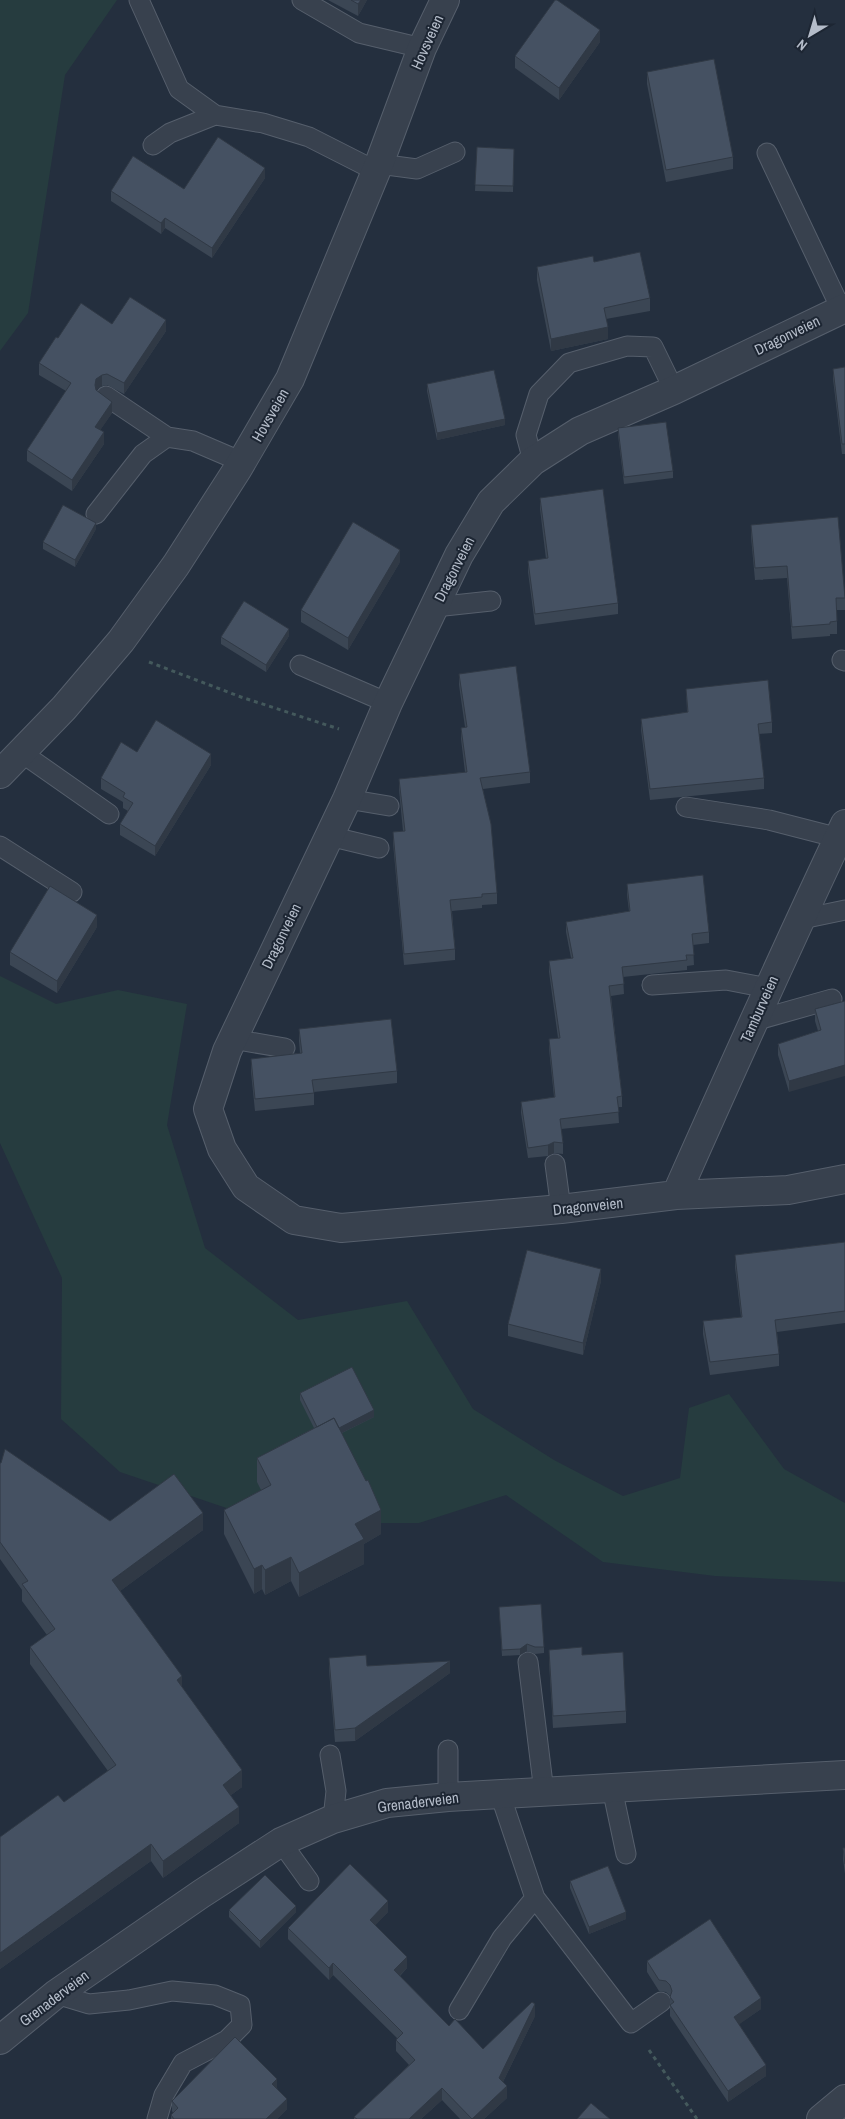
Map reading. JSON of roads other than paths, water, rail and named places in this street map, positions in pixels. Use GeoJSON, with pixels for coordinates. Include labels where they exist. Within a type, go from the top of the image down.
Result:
{"type":"FeatureCollection","features":[{"type":"Feature","properties":{"kind":"street","name":"Hovsveien"},"geometry":{"type":"LineString","coordinates":[[0,774],[64,708],[114,648],[176,565],[242,462],[290,379],[377,168],[422,48],[445,0]]}},
{"type":"Feature","properties":{"kind":"street","name":"Dragonveien"},"geometry":{"type":"LineString","coordinates":[[843,309],[674,390],[580,431],[533,461],[491,502],[459,555],[388,703],[348,799],[232,1039],[208,1109],[222,1149],[246,1187],[294,1220],[341,1228],[561,1209],[676,1196],[788,1190],[845,1179]]}},
{"type":"Feature","properties":{"kind":"street","name":"Tamburveien"},"geometry":{"type":"LineString","coordinates":[[676,1196],[768,988],[842,831]]}},
{"type":"Feature","properties":{"kind":"street","name":"Grenaderveien"},"geometry":{"type":"LineString","coordinates":[[0,2040],[56,1994],[201,1894],[281,1842],[333,1819],[387,1803],[448,1797],[845,1775]]}},
{"type":"Feature","properties":{"kind":"street"},"geometry":{"type":"LineString","coordinates":[[821,2119],[845,2099]]}},
{"type":"Feature","properties":{"kind":"lane"},"geometry":{"type":"LineString","coordinates":[[139,0],[179,90],[215,115],[264,123],[309,137],[377,168],[417,170],[455,152]]}},
{"type":"Feature","properties":{"kind":"lane"},"geometry":{"type":"LineString","coordinates":[[302,0],[359,33],[422,48]]}},
{"type":"Feature","properties":{"kind":"lane"},"geometry":{"type":"LineString","coordinates":[[153,145],[170,133],[215,115]]}},
{"type":"Feature","properties":{"kind":"lane"},"geometry":{"type":"LineString","coordinates":[[767,154],[843,309]]}},
{"type":"Feature","properties":{"kind":"lane"},"geometry":{"type":"LineString","coordinates":[[533,461],[526,435],[539,394],[569,363],[627,346],[653,347],[674,390]]}},
{"type":"Feature","properties":{"kind":"lane"},"geometry":{"type":"LineString","coordinates":[[106,396],[167,437],[193,440],[242,462]]}},
{"type":"Feature","properties":{"kind":"lane"},"geometry":{"type":"LineString","coordinates":[[96,514],[143,454],[167,437]]}},
{"type":"Feature","properties":{"kind":"lane"},"geometry":{"type":"LineString","coordinates":[[435,607],[491,601]]}},
{"type":"Feature","properties":{"kind":"lane"},"geometry":{"type":"LineString","coordinates":[[300,665],[388,703]]}},
{"type":"Feature","properties":{"kind":"lane"},"geometry":{"type":"LineString","coordinates":[[22,753],[109,814]]}},
{"type":"Feature","properties":{"kind":"lane"},"geometry":{"type":"LineString","coordinates":[[348,799],[389,806]]}},
{"type":"Feature","properties":{"kind":"lane"},"geometry":{"type":"LineString","coordinates":[[686,807],[842,831]]}},
{"type":"Feature","properties":{"kind":"lane"},"geometry":{"type":"LineString","coordinates":[[330,836],[379,848]]}},
{"type":"Feature","properties":{"kind":"lane"},"geometry":{"type":"LineString","coordinates":[[0,846],[72,892]]}},
{"type":"Feature","properties":{"kind":"lane"},"geometry":{"type":"LineString","coordinates":[[802,919],[845,910]]}},
{"type":"Feature","properties":{"kind":"lane"},"geometry":{"type":"LineString","coordinates":[[652,985],[726,980],[768,988]]}},
{"type":"Feature","properties":{"kind":"lane"},"geometry":{"type":"LineString","coordinates":[[754,1022],[832,999]]}},
{"type":"Feature","properties":{"kind":"lane"},"geometry":{"type":"LineString","coordinates":[[232,1039],[285,1048]]}},
{"type":"Feature","properties":{"kind":"lane"},"geometry":{"type":"LineString","coordinates":[[555,1164],[561,1209]]}},
{"type":"Feature","properties":{"kind":"lane"},"geometry":{"type":"LineString","coordinates":[[528,1662],[544,1792]]}},
{"type":"Feature","properties":{"kind":"lane"},"geometry":{"type":"LineString","coordinates":[[448,1750],[448,1797]]}},
{"type":"Feature","properties":{"kind":"lane"},"geometry":{"type":"LineString","coordinates":[[330,1755],[336,1791],[333,1819]]}},
{"type":"Feature","properties":{"kind":"lane"},"geometry":{"type":"LineString","coordinates":[[612,1788],[626,1854]]}},
{"type":"Feature","properties":{"kind":"lane"},"geometry":{"type":"LineString","coordinates":[[500,1794],[535,1898],[631,2023],[661,2002]]}},
{"type":"Feature","properties":{"kind":"lane"},"geometry":{"type":"LineString","coordinates":[[281,1842],[310,1881]]}},
{"type":"Feature","properties":{"kind":"lane"},"geometry":{"type":"LineString","coordinates":[[458,2010],[502,1938],[535,1898]]}},
{"type":"Feature","properties":{"kind":"lane"},"geometry":{"type":"LineString","coordinates":[[56,1994],[89,2004],[129,2000],[172,1991],[215,1995],[240,2005],[242,2026],[227,2040],[183,2063],[164,2095],[157,2119]]}}]}
